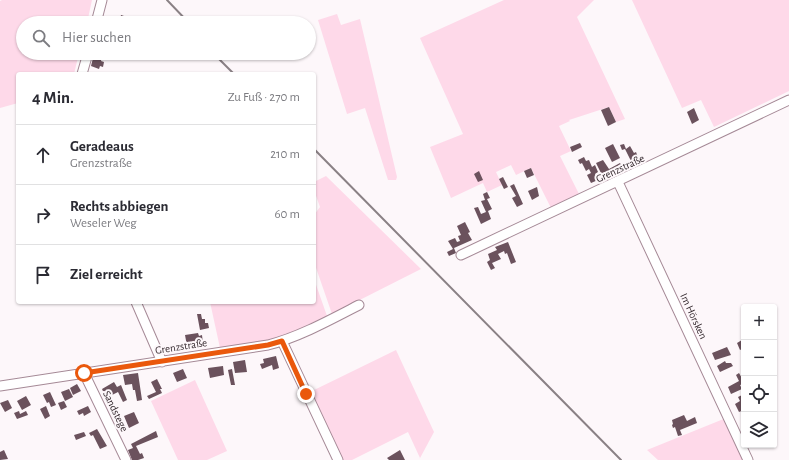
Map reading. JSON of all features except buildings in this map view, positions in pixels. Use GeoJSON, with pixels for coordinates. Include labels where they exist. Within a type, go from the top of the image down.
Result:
{"type":"FeatureCollection","features":[{"type":"Feature","properties":{"kind":"street"},"geometry":{"type":"LineString","coordinates":[[98,16],[102,0]]}},
{"type":"Feature","properties":{"kind":"street"},"geometry":{"type":"LineString","coordinates":[[83,72],[86,60]]}},
{"type":"Feature","properties":{"kind":"street","name":"Grenzstraße"},"geometry":{"type":"LineString","coordinates":[[462,255],[789,100]]}},
{"type":"Feature","properties":{"kind":"street","name":"Im Hörsken"},"geometry":{"type":"LineString","coordinates":[[618,182],[748,460]]}},
{"type":"Feature","properties":{"kind":"street"},"geometry":{"type":"LineString","coordinates":[[137,304],[162,362]]}},
{"type":"Feature","properties":{"kind":"street","name":"Grenzstraße"},"geometry":{"type":"LineString","coordinates":[[0,386],[268,345],[282,341],[359,305]]}},
{"type":"Feature","properties":{"kind":"street"},"geometry":{"type":"LineString","coordinates":[[282,341],[338,460]]}},
{"type":"Feature","properties":{"kind":"street","name":"Sandstege"},"geometry":{"type":"LineString","coordinates":[[84,373],[126,460]]}},
{"type":"Feature","properties":{"kind":"shaded area"},"geometry":{"type":"Polygon","coordinates":[[[92,0],[89,16],[16,16],[16,60],[77,60],[74,72],[16,72],[16,104],[0,108],[0,1],[92,0]]]}},
{"type":"Feature","properties":{"kind":"shaded area"},"geometry":{"type":"Polygon","coordinates":[[[504,0],[594,0],[577,17],[625,119],[616,122],[609,107],[569,120],[570,121],[559,126],[571,151],[560,156],[579,194],[551,208],[531,168],[516,175],[511,165],[496,172],[502,185],[487,192],[483,183],[451,198],[430,147],[463,134],[420,38],[504,0]]]}},
{"type":"Feature","properties":{"kind":"shaded area"},"geometry":{"type":"Polygon","coordinates":[[[632,0],[789,0],[789,91],[714,127],[701,100],[682,108],[632,0]]]}},
{"type":"Feature","properties":{"kind":"shaded area"},"geometry":{"type":"Polygon","coordinates":[[[337,14],[341,25],[360,19],[397,177],[396,180],[388,180],[365,108],[347,114],[318,20],[337,14]]]}},
{"type":"Feature","properties":{"kind":"shaded area"},"geometry":{"type":"Polygon","coordinates":[[[326,176],[421,269],[332,314],[316,268],[316,212],[320,207],[316,196],[316,181],[326,176]]]}},
{"type":"Feature","properties":{"kind":"shaded area"},"geometry":{"type":"Polygon","coordinates":[[[316,285],[327,316],[278,339],[220,348],[210,304],[316,304],[316,285]]]}},
{"type":"Feature","properties":{"kind":"shaded area"},"geometry":{"type":"Polygon","coordinates":[[[396,350],[434,432],[419,460],[420,458],[408,432],[352,460],[342,460],[310,392],[396,350]]]}},
{"type":"Feature","properties":{"kind":"shaded area"},"geometry":{"type":"Polygon","coordinates":[[[195,380],[227,451],[207,460],[178,460],[151,401],[195,380]]]}},
{"type":"Feature","properties":{"kind":"shaded area"},"geometry":{"type":"Polygon","coordinates":[[[726,418],[744,460],[658,460],[647,450],[726,418]]]}},
{"type":"Feature","properties":{"kind":"railway"},"geometry":{"type":"LineString","coordinates":[[167,0],[182,16]]}},
{"type":"Feature","properties":{"kind":"railway"},"geometry":{"type":"LineString","coordinates":[[220,60],[232,72]]}},
{"type":"Feature","properties":{"kind":"railway"},"geometry":{"type":"LineString","coordinates":[[316,151],[621,460]]}},
{"type":"Feature","properties":{"kind":"route"},"geometry":{"type":"LineString","coordinates":[[84,373],[268,345],[282,341],[306,394]]}}]}
